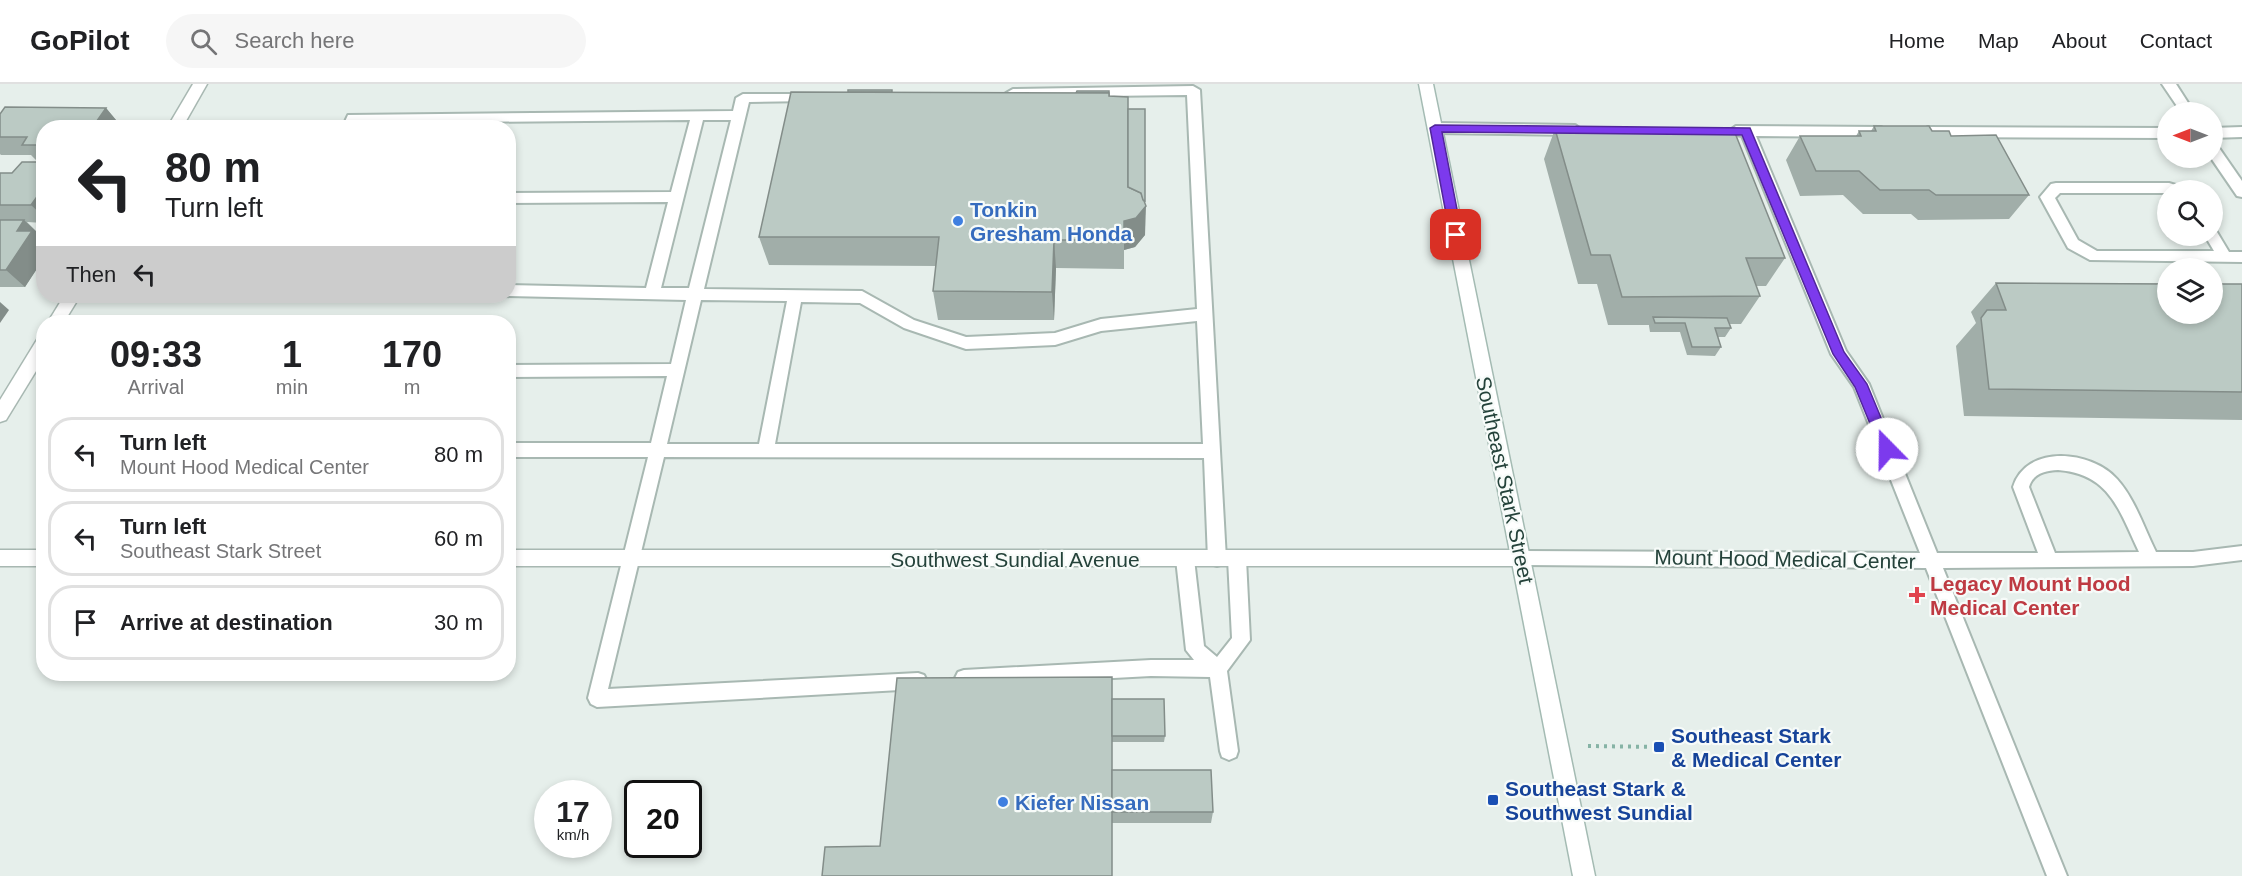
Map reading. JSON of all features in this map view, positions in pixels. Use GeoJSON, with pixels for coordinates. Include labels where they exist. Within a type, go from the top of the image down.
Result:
{"type":"FeatureCollection","features":[{"type":"Feature","properties":{"kind":"street"},"geometry":{"type":"LineString","coordinates":[[179,120],[200,84]]}},
{"type":"Feature","properties":{"kind":"street","name":"Southeast Stark Street"},"geometry":{"type":"LineString","coordinates":[[1426,84],[1584,876]]}},
{"type":"Feature","properties":{"kind":"street"},"geometry":{"type":"LineString","coordinates":[[0,415],[36,356]]}},
{"type":"Feature","properties":{"kind":"street"},"geometry":{"type":"LineString","coordinates":[[0,558],[36,558]]}},
{"type":"Feature","properties":{"kind":"street","name":"Southwest Sundial Avenue"},"geometry":{"type":"LineString","coordinates":[[516,558],[1521,558]]}},
{"type":"Feature","properties":{"kind":"lane"},"geometry":{"type":"LineString","coordinates":[[2169,84],[2181,102]]}},
{"type":"Feature","properties":{"kind":"lane"},"geometry":{"type":"LineString","coordinates":[[1004,93],[1193,90],[1217,559]]}},
{"type":"Feature","properties":{"kind":"lane"},"geometry":{"type":"LineString","coordinates":[[826,96],[743,98],[597,698],[1151,668],[1218,669]]}},
{"type":"Feature","properties":{"kind":"lane"},"geometry":{"type":"LineString","coordinates":[[352,120],[353,118],[739,115]]}},
{"type":"Feature","properties":{"kind":"lane"},"geometry":{"type":"LineString","coordinates":[[652,293],[698,116]]}},
{"type":"Feature","properties":{"kind":"lane"},"geometry":{"type":"LineString","coordinates":[[1435,128],[1587,130]]}},
{"type":"Feature","properties":{"kind":"lane"},"geometry":{"type":"LineString","coordinates":[[1725,131],[2157,133]]}},
{"type":"Feature","properties":{"kind":"lane"},"geometry":{"type":"LineString","coordinates":[[1746,131],[1839,354],[1861,384],[2057,876]]}},
{"type":"Feature","properties":{"kind":"lane"},"geometry":{"type":"LineString","coordinates":[[2223,133],[2242,132]]}},
{"type":"Feature","properties":{"kind":"lane"},"geometry":{"type":"LineString","coordinates":[[2223,164],[2242,192]]}},
{"type":"Feature","properties":{"kind":"lane"},"geometry":{"type":"LineString","coordinates":[[2157,188],[2056,188],[2047,197],[2073,244],[2095,256],[2242,257]]}},
{"type":"Feature","properties":{"kind":"lane"},"geometry":{"type":"LineString","coordinates":[[516,198],[677,197]]}},
{"type":"Feature","properties":{"kind":"lane"},"geometry":{"type":"LineString","coordinates":[[2218,246],[2225,257]]}},
{"type":"Feature","properties":{"kind":"lane"},"geometry":{"type":"LineString","coordinates":[[516,291],[862,297],[909,324],[966,343],[1055,339],[1101,326],[1205,314]]}},
{"type":"Feature","properties":{"kind":"lane"},"geometry":{"type":"LineString","coordinates":[[766,451],[795,296]]}},
{"type":"Feature","properties":{"kind":"lane"},"geometry":{"type":"LineString","coordinates":[[516,371],[676,370]]}},
{"type":"Feature","properties":{"kind":"lane"},"geometry":{"type":"LineString","coordinates":[[516,450],[1212,451]]}},
{"type":"Feature","properties":{"kind":"lane"},"geometry":{"type":"LineString","coordinates":[[2049,561],[2021,487],[2026,474],[2038,466],[2054,462],[2072,464],[2092,471],[2111,483],[2151,559]]}},
{"type":"Feature","properties":{"kind":"lane","name":"Mount Hood Medical Center"},"geometry":{"type":"LineString","coordinates":[[1521,558],[2049,561],[2193,559],[2242,553]]}},
{"type":"Feature","properties":{"kind":"lane"},"geometry":{"type":"LineString","coordinates":[[1185,559],[1195,650],[1218,669],[1229,751]]}},
{"type":"Feature","properties":{"kind":"lane"},"geometry":{"type":"LineString","coordinates":[[1218,669],[1241,640],[1237,559]]}},
{"type":"Feature","properties":{"kind":"path"},"geometry":{"type":"LineString","coordinates":[[1558,745],[1659,747]]}},
{"type":"Feature","properties":{"kind":"building"},"geometry":{"type":"Polygon","coordinates":[[[848,90],[892,90],[892,92],[848,92],[848,90]]]}},
{"type":"Feature","properties":{"kind":"building"},"geometry":{"type":"Polygon","coordinates":[[[1077,91],[1109,91],[1109,93],[1076,93],[1077,91]]]}},
{"type":"Feature","properties":{"kind":"building","name":"Tonkin Gresham Honda"},"geometry":{"type":"Polygon","coordinates":[[[791,92],[1109,93],[1109,96],[1128,97],[1128,187],[1141,193],[1146,206],[1136,218],[1124,221],[1124,240],[1054,240],[1052,292],[933,291],[939,237],[759,237],[791,92]]]}},
{"type":"Feature","properties":{"kind":"building"},"geometry":{"type":"Polygon","coordinates":[[[5,107],[106,108],[98,120],[36,120],[36,145],[22,145],[27,137],[0,137],[0,114],[5,107]]]}},
{"type":"Feature","properties":{"kind":"building"},"geometry":{"type":"Polygon","coordinates":[[[1128,109],[1145,109],[1145,201],[1141,193],[1128,187],[1128,109]]]}},
{"type":"Feature","properties":{"kind":"building"},"geometry":{"type":"Polygon","coordinates":[[[1874,126],[1929,126],[1932,131],[1949,131],[1951,136],[1996,135],[2029,195],[1936,195],[1929,190],[1880,190],[1859,171],[1816,171],[1800,136],[1861,136],[1859,131],[1876,131],[1874,126]]]}},
{"type":"Feature","properties":{"kind":"building"},"geometry":{"type":"Polygon","coordinates":[[[1733,128],[1785,258],[1746,258],[1760,296],[1622,297],[1610,255],[1591,255],[1555,129],[1733,128]]]}},
{"type":"Feature","properties":{"kind":"building"},"geometry":{"type":"Polygon","coordinates":[[[22,162],[36,162],[36,198],[31,205],[0,205],[0,173],[12,173],[22,162]]]}},
{"type":"Feature","properties":{"kind":"building"},"geometry":{"type":"Polygon","coordinates":[[[0,220],[24,220],[17,231],[32,231],[6,270],[0,270],[0,220]]]}},
{"type":"Feature","properties":{"kind":"building"},"geometry":{"type":"Polygon","coordinates":[[[1996,283],[2157,284],[2157,324],[2223,324],[2223,284],[2242,284],[2242,392],[1989,389],[1981,318],[1987,310],[2006,310],[1996,283]]]}},
{"type":"Feature","properties":{"kind":"building"},"geometry":{"type":"Polygon","coordinates":[[[1653,317],[1727,318],[1731,328],[1715,328],[1721,347],[1692,347],[1685,323],[1655,323],[1653,317]]]}},
{"type":"Feature","properties":{"kind":"building","name":"Kiefer Nissan"},"geometry":{"type":"Polygon","coordinates":[[[1112,677],[1112,876],[822,876],[825,847],[880,846],[897,678],[1112,677]]]}},
{"type":"Feature","properties":{"kind":"building"},"geometry":{"type":"Polygon","coordinates":[[[1112,699],[1164,699],[1165,736],[1112,736],[1112,699]]]}},
{"type":"Feature","properties":{"kind":"building"},"geometry":{"type":"Polygon","coordinates":[[[1112,770],[1211,770],[1213,812],[1112,812],[1112,770]]]}},
{"type":"Feature","properties":{"kind":"place","name":"Tonkin Gresham Honda"},"geometry":{"type":"Point","coordinates":[958,221]}},
{"type":"Feature","properties":{"kind":"place","name":"Legacy Mount Hood Medical Center"},"geometry":{"type":"Point","coordinates":[1917,595]}},
{"type":"Feature","properties":{"kind":"place","name":"Southeast Stark & Medical Center"},"geometry":{"type":"Point","coordinates":[1659,747]}},
{"type":"Feature","properties":{"kind":"place","name":"Southeast Stark & Southwest Sundial"},"geometry":{"type":"Point","coordinates":[1493,800]}},
{"type":"Feature","properties":{"kind":"place","name":"Kiefer Nissan"},"geometry":{"type":"Point","coordinates":[1003,802]}},
{"type":"Feature","properties":{"kind":"route"},"geometry":{"type":"LineString","coordinates":[[1456,235],[1435,128],[1746,131],[1839,354],[1861,384],[1887,449]]}}]}
